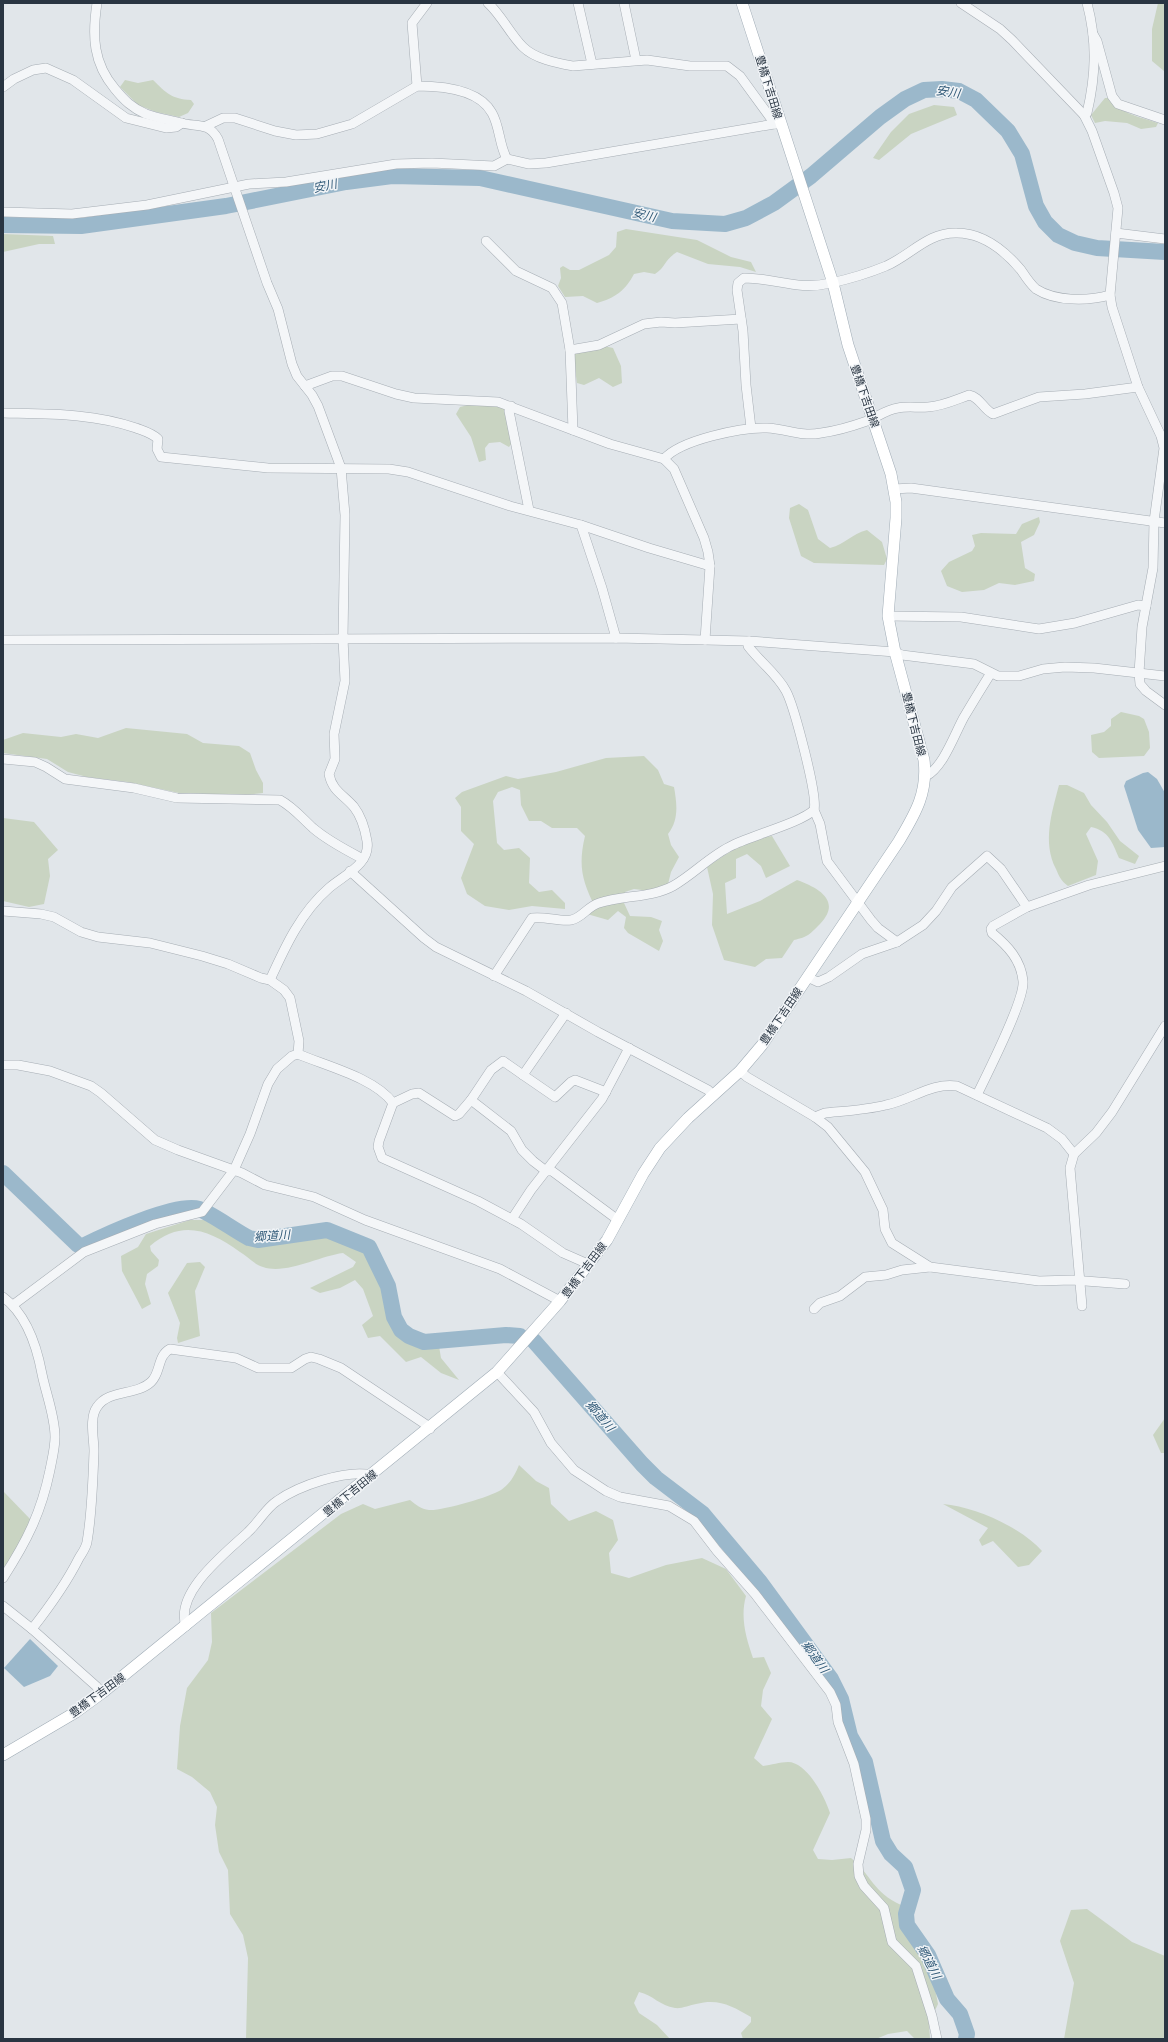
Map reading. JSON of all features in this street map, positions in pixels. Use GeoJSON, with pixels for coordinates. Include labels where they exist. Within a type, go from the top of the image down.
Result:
{"type":"FeatureCollection","features":[{"type":"Feature","properties":{"kind":"main road","name":"豊橋下吉田線"},"geometry":{"type":"LineString","coordinates":[[3,1755],[76,1712],[102,1693],[430,1429],[497,1372],[560,1301],[588,1264],[618,1220],[643,1174],[660,1148],[688,1118],[740,1071],[762,1045],[858,903],[913,817],[922,798],[926,776],[917,730],[895,652],[888,616],[896,518],[891,474],[848,345],[833,283],[798,174],[778,124],[742,3]]}},
{"type":"Feature","properties":{"kind":"street"},"geometry":{"type":"LineString","coordinates":[[98,3],[94,32],[97,58],[106,78],[124,101],[146,114],[182,123],[206,126],[215,133],[236,190],[266,283],[278,309],[292,364],[297,376],[306,386],[318,406],[341,468],[345,515],[343,638],[344,686],[334,734],[335,759],[329,774],[334,789],[359,814],[367,841],[367,851],[363,860],[329,888],[303,918],[288,942],[270,980]]}},
{"type":"Feature","properties":{"kind":"street"},"geometry":{"type":"LineString","coordinates":[[417,86],[412,24],[427,3]]}},
{"type":"Feature","properties":{"kind":"street"},"geometry":{"type":"LineString","coordinates":[[3,212],[79,213],[147,205],[396,164],[432,162],[494,166],[507,159],[529,164],[546,163],[778,124],[740,76],[727,66],[690,66],[636,60],[573,66],[531,54],[523,47],[495,9],[488,3]]}},
{"type":"Feature","properties":{"kind":"street"},"geometry":{"type":"LineString","coordinates":[[578,3],[592,64]]}},
{"type":"Feature","properties":{"kind":"street"},"geometry":{"type":"LineString","coordinates":[[624,3],[636,60]]}},
{"type":"Feature","properties":{"kind":"street"},"geometry":{"type":"LineString","coordinates":[[960,3],[994,25],[1012,40],[1084,115],[1092,131],[1114,192],[1118,208],[1110,295],[1112,307],[1138,387],[1161,436],[1164,448],[1154,521],[1153,568],[1142,627],[1139,673],[1140,684],[1146,691],[1165,705]]}},
{"type":"Feature","properties":{"kind":"street"},"geometry":{"type":"LineString","coordinates":[[1087,3],[1094,34],[1112,96],[1118,104],[1165,120]]}},
{"type":"Feature","properties":{"kind":"street"},"geometry":{"type":"LineString","coordinates":[[1084,115],[1087,113],[1094,76],[1094,34]]}},
{"type":"Feature","properties":{"kind":"street"},"geometry":{"type":"LineString","coordinates":[[3,87],[14,79],[33,70],[46,68],[73,80],[114,111],[126,118],[166,128],[176,127],[182,123]]}},
{"type":"Feature","properties":{"kind":"street"},"geometry":{"type":"LineString","coordinates":[[206,126],[223,118],[235,118],[275,131],[296,134],[317,134],[352,124],[417,86],[444,88],[478,98],[492,113],[503,152],[507,159]]}},
{"type":"Feature","properties":{"kind":"street"},"geometry":{"type":"LineString","coordinates":[[751,428],[741,319],[736,290],[738,283],[744,278],[799,286],[833,283],[887,266],[921,243],[936,237],[957,233],[990,243],[1012,259],[1035,288],[1046,293],[1068,299],[1110,295]]}},
{"type":"Feature","properties":{"kind":"street"},"geometry":{"type":"LineString","coordinates":[[1116,237],[1165,239]]}},
{"type":"Feature","properties":{"kind":"street"},"geometry":{"type":"LineString","coordinates":[[486,241],[516,271],[539,280],[552,288],[562,303],[570,350],[573,430]]}},
{"type":"Feature","properties":{"kind":"street"},"geometry":{"type":"LineString","coordinates":[[570,350],[599,345],[644,324],[741,319]]}},
{"type":"Feature","properties":{"kind":"street"},"geometry":{"type":"LineString","coordinates":[[306,386],[332,376],[342,376],[396,394],[414,398],[441,400],[482,400],[498,402],[555,425],[610,444],[664,459],[674,469],[704,538],[710,566],[705,640]]}},
{"type":"Feature","properties":{"kind":"street"},"geometry":{"type":"LineString","coordinates":[[664,459],[677,449],[696,441],[751,428],[785,429],[801,435],[821,433],[872,418],[876,414],[898,408],[930,407],[945,404],[969,395],[977,398],[988,412],[993,414],[1039,397],[1092,393],[1138,387]]}},
{"type":"Feature","properties":{"kind":"street"},"geometry":{"type":"LineString","coordinates":[[511,406],[509,411],[529,510]]}},
{"type":"Feature","properties":{"kind":"street"},"geometry":{"type":"LineString","coordinates":[[3,413],[73,415],[124,424],[154,434],[158,439],[157,449],[160,457],[268,468],[389,469],[408,472],[510,506],[581,525],[710,566]]}},
{"type":"Feature","properties":{"kind":"street"},"geometry":{"type":"LineString","coordinates":[[894,490],[911,488],[1165,523]]}},
{"type":"Feature","properties":{"kind":"street"},"geometry":{"type":"LineString","coordinates":[[581,525],[604,594],[616,638]]}},
{"type":"Feature","properties":{"kind":"street"},"geometry":{"type":"LineString","coordinates":[[888,616],[967,618],[1022,628],[1039,629],[1075,623],[1138,605],[1146,606]]}},
{"type":"Feature","properties":{"kind":"street"},"geometry":{"type":"LineString","coordinates":[[3,640],[343,638],[474,640],[616,638],[749,641],[895,652],[902,656],[974,664],[998,676],[1019,676],[1043,669],[1065,667],[1165,676]]}},
{"type":"Feature","properties":{"kind":"street"},"geometry":{"type":"LineString","coordinates":[[494,976],[532,918],[544,916],[570,920],[578,917],[594,904],[613,898],[656,893],[672,886],[692,874],[712,858],[732,845],[801,818],[814,810],[816,804],[813,782],[793,709],[786,692],[776,677],[764,666],[748,646],[749,641]]}},
{"type":"Feature","properties":{"kind":"street"},"geometry":{"type":"LineString","coordinates":[[926,776],[931,773],[949,746],[963,719],[992,673]]}},
{"type":"Feature","properties":{"kind":"street"},"geometry":{"type":"LineString","coordinates":[[3,759],[34,762],[46,766],[64,779],[134,788],[177,798],[280,800],[292,806],[313,828],[363,860]]}},
{"type":"Feature","properties":{"kind":"street"},"geometry":{"type":"LineString","coordinates":[[814,810],[820,824],[827,861],[878,928],[897,942]]}},
{"type":"Feature","properties":{"kind":"street"},"geometry":{"type":"LineString","coordinates":[[807,977],[818,982],[829,977],[862,954],[897,942],[932,917],[952,887],[987,856],[1001,869],[1027,907]]}},
{"type":"Feature","properties":{"kind":"street"},"geometry":{"type":"LineString","coordinates":[[977,1095],[1006,1033],[1023,985],[1017,960],[1010,950],[992,933],[991,930],[999,921],[1027,907],[1089,885],[1165,866]]}},
{"type":"Feature","properties":{"kind":"street"},"geometry":{"type":"LineString","coordinates":[[350,871],[424,938],[460,959],[566,1013],[708,1090],[713,1096]]}},
{"type":"Feature","properties":{"kind":"street"},"geometry":{"type":"LineString","coordinates":[[3,911],[41,914],[54,917],[80,932],[98,937],[150,944],[202,956],[270,980],[284,990],[290,998],[299,1041],[298,1054]]}},
{"type":"Feature","properties":{"kind":"street"},"geometry":{"type":"LineString","coordinates":[[523,1075],[566,1013]]}},
{"type":"Feature","properties":{"kind":"street"},"geometry":{"type":"LineString","coordinates":[[1082,1306],[1078,1281],[1070,1168],[1074,1154],[1096,1133],[1112,1112],[1165,1026]]}},
{"type":"Feature","properties":{"kind":"street"},"geometry":{"type":"LineString","coordinates":[[512,1219],[531,1190],[606,1092],[629,1048]]}},
{"type":"Feature","properties":{"kind":"street"},"geometry":{"type":"LineString","coordinates":[[13,1305],[84,1252],[155,1224],[204,1210],[234,1170],[250,1134],[268,1084],[277,1069],[292,1056],[298,1054],[376,1087],[387,1095],[393,1103]]}},
{"type":"Feature","properties":{"kind":"street"},"geometry":{"type":"LineString","coordinates":[[588,1264],[563,1253],[544,1238],[512,1219],[452,1188],[402,1168],[382,1158],[378,1147],[393,1103],[412,1094],[419,1093],[455,1116],[459,1114],[470,1100],[491,1070],[503,1061],[554,1098],[575,1080],[606,1092]]}},
{"type":"Feature","properties":{"kind":"street"},"geometry":{"type":"LineString","coordinates":[[3,1065],[18,1065],[50,1071],[90,1086],[101,1093],[155,1140],[234,1170],[265,1185],[314,1197],[365,1220],[500,1269],[560,1301]]}},
{"type":"Feature","properties":{"kind":"street"},"geometry":{"type":"LineString","coordinates":[[740,1071],[747,1077],[828,1127],[865,1172],[883,1210],[886,1229],[892,1243],[930,1267]]}},
{"type":"Feature","properties":{"kind":"street"},"geometry":{"type":"LineString","coordinates":[[815,1118],[825,1113],[887,1105],[936,1086],[947,1084],[957,1086],[1047,1128],[1062,1139],[1074,1154]]}},
{"type":"Feature","properties":{"kind":"street"},"geometry":{"type":"LineString","coordinates":[[470,1100],[511,1131],[522,1150],[546,1171],[552,1171],[618,1220]]}},
{"type":"Feature","properties":{"kind":"street"},"geometry":{"type":"LineString","coordinates":[[814,1309],[820,1303],[840,1296],[865,1277],[886,1275],[902,1270],[930,1267],[1039,1281],[1078,1281],[1126,1284]]}},
{"type":"Feature","properties":{"kind":"street"},"geometry":{"type":"LineString","coordinates":[[3,1297],[13,1305],[36,1348],[54,1422],[55,1437],[46,1490],[38,1516],[30,1534],[3,1578]]}},
{"type":"Feature","properties":{"kind":"street"},"geometry":{"type":"LineString","coordinates":[[32,1629],[68,1582],[87,1544],[94,1451],[93,1416],[96,1408],[102,1401],[110,1396],[149,1384],[155,1377],[165,1352],[170,1349],[236,1358],[258,1368],[290,1368],[311,1357],[319,1359],[342,1368],[425,1424],[430,1429]]}},
{"type":"Feature","properties":{"kind":"street"},"geometry":{"type":"LineString","coordinates":[[497,1372],[534,1412],[551,1443],[574,1470],[606,1491],[620,1497],[669,1506],[694,1522],[717,1551],[756,1594],[830,1692],[836,1705],[838,1722],[854,1764],[866,1819],[866,1830],[858,1864],[859,1876],[864,1886],[884,1908],[892,1942],[916,1966],[932,2016],[937,2039]]}},
{"type":"Feature","properties":{"kind":"street"},"geometry":{"type":"LineString","coordinates":[[186,1626],[183,1618],[185,1607],[191,1595],[212,1564],[248,1532],[275,1502],[319,1482],[342,1476],[372,1475]]}},
{"type":"Feature","properties":{"kind":"street"},"geometry":{"type":"LineString","coordinates":[[3,1606],[32,1629],[102,1693]]}},
{"type":"Feature","properties":{"kind":"green space"},"geometry":{"type":"Polygon","coordinates":[[[1158,3],[1165,3],[1164,71],[1152,61],[1152,29],[1158,3]]]}},
{"type":"Feature","properties":{"kind":"green space"},"geometry":{"type":"Polygon","coordinates":[[[125,80],[138,83],[153,80],[174,97],[191,100],[194,104],[188,113],[179,117],[156,112],[138,105],[120,87],[125,80]]]}},
{"type":"Feature","properties":{"kind":"green space"},"geometry":{"type":"Polygon","coordinates":[[[1105,98],[1109,98],[1119,108],[1125,111],[1158,123],[1156,127],[1141,129],[1127,123],[1105,121],[1095,123],[1091,115],[1105,98]]]}},
{"type":"Feature","properties":{"kind":"green space"},"geometry":{"type":"Polygon","coordinates":[[[934,105],[954,107],[957,115],[911,134],[879,160],[873,158],[891,132],[909,114],[934,105]]]}},
{"type":"Feature","properties":{"kind":"green space"},"geometry":{"type":"Polygon","coordinates":[[[626,229],[697,240],[731,257],[751,262],[756,272],[740,267],[708,264],[677,252],[655,274],[644,272],[634,274],[631,280],[619,293],[609,299],[597,303],[583,296],[565,297],[558,286],[561,278],[560,268],[563,266],[570,270],[579,270],[609,255],[616,247],[617,232],[626,229]]]}},
{"type":"Feature","properties":{"kind":"green space"},"geometry":{"type":"Polygon","coordinates":[[[3,234],[53,236],[55,244],[39,244],[3,252],[3,234]]]}},
{"type":"Feature","properties":{"kind":"green space"},"geometry":{"type":"Polygon","coordinates":[[[604,346],[613,348],[621,366],[622,383],[613,387],[599,378],[584,385],[577,383],[573,356],[575,352],[604,346]]]}},
{"type":"Feature","properties":{"kind":"green space"},"geometry":{"type":"Polygon","coordinates":[[[468,405],[493,405],[505,408],[512,443],[509,447],[500,442],[489,443],[485,448],[486,460],[479,462],[471,437],[456,414],[460,407],[468,405]]]}},
{"type":"Feature","properties":{"kind":"green space"},"geometry":{"type":"Polygon","coordinates":[[[799,504],[808,510],[818,539],[830,548],[867,530],[882,542],[887,559],[884,565],[814,563],[801,556],[789,518],[790,508],[799,504]]]}},
{"type":"Feature","properties":{"kind":"green space"},"geometry":{"type":"Polygon","coordinates":[[[1039,517],[1040,522],[1034,535],[1021,542],[1025,568],[1035,574],[1034,581],[1015,585],[999,583],[984,590],[962,592],[947,586],[941,571],[949,562],[972,551],[975,546],[972,535],[981,533],[1016,534],[1022,524],[1039,517]]]}},
{"type":"Feature","properties":{"kind":"green space"},"geometry":{"type":"Polygon","coordinates":[[[1121,712],[1139,716],[1144,719],[1149,732],[1150,748],[1144,756],[1099,758],[1092,752],[1091,735],[1104,732],[1111,726],[1111,719],[1121,712]]]}},
{"type":"Feature","properties":{"kind":"green space"},"geometry":{"type":"Polygon","coordinates":[[[126,728],[187,734],[203,743],[239,746],[250,753],[256,770],[263,783],[263,793],[246,795],[179,793],[128,782],[87,777],[68,772],[47,759],[3,753],[3,740],[23,733],[61,737],[76,734],[98,738],[126,728]]]}},
{"type":"Feature","properties":{"kind":"green space"},"geometry":{"type":"Polygon","coordinates":[[[644,756],[658,770],[664,784],[674,787],[676,817],[672,829],[668,834],[671,845],[679,857],[671,872],[668,884],[650,891],[634,889],[625,892],[624,903],[630,916],[651,917],[662,921],[659,930],[663,941],[659,951],[628,933],[624,928],[626,917],[618,911],[608,920],[587,914],[595,907],[582,873],[582,856],[585,836],[577,828],[552,828],[541,821],[529,821],[521,805],[520,790],[512,787],[498,792],[493,801],[497,843],[504,850],[519,848],[530,858],[529,883],[539,892],[552,890],[565,903],[565,909],[532,906],[509,910],[485,906],[467,894],[461,878],[474,844],[461,831],[461,807],[455,798],[462,792],[506,776],[518,779],[556,772],[606,758],[644,756]]]}},
{"type":"Feature","properties":{"kind":"green space"},"geometry":{"type":"Polygon","coordinates":[[[1059,785],[1067,785],[1084,793],[1091,805],[1107,822],[1120,841],[1139,856],[1135,864],[1119,858],[1112,842],[1106,834],[1091,827],[1086,834],[1098,861],[1096,875],[1068,886],[1064,882],[1059,876],[1052,859],[1049,838],[1051,816],[1059,785]]]}},
{"type":"Feature","properties":{"kind":"green space"},"geometry":{"type":"Polygon","coordinates":[[[3,818],[34,822],[58,850],[48,859],[50,876],[44,904],[29,907],[3,901],[3,818]]]}},
{"type":"Feature","properties":{"kind":"green space"},"geometry":{"type":"Polygon","coordinates":[[[772,836],[790,866],[766,878],[761,866],[747,854],[736,859],[736,878],[725,883],[727,914],[760,901],[797,880],[820,891],[828,902],[829,909],[820,924],[808,935],[794,940],[782,958],[766,959],[755,967],[724,960],[712,925],[713,894],[707,867],[746,843],[772,836]]]}},
{"type":"Feature","properties":{"kind":"green space"},"geometry":{"type":"Polygon","coordinates":[[[190,1220],[208,1220],[246,1241],[261,1246],[319,1237],[344,1240],[356,1244],[370,1259],[385,1288],[392,1320],[399,1334],[414,1343],[439,1346],[441,1358],[459,1380],[441,1373],[421,1357],[406,1362],[380,1336],[368,1338],[362,1325],[373,1316],[363,1289],[355,1280],[340,1288],[320,1293],[310,1288],[353,1267],[356,1262],[343,1253],[292,1267],[272,1269],[257,1264],[229,1244],[206,1233],[184,1230],[173,1232],[150,1246],[151,1251],[159,1260],[158,1266],[147,1274],[145,1284],[151,1304],[142,1309],[122,1271],[121,1256],[138,1247],[146,1234],[190,1220]]]}},
{"type":"Feature","properties":{"kind":"green space"},"geometry":{"type":"Polygon","coordinates":[[[200,1262],[205,1267],[195,1291],[200,1336],[178,1343],[177,1338],[180,1323],[168,1293],[187,1263],[200,1262]]]}},
{"type":"Feature","properties":{"kind":"green space"},"geometry":{"type":"Polygon","coordinates":[[[1165,1418],[1165,1453],[1161,1453],[1153,1435],[1165,1418]]]}},
{"type":"Feature","properties":{"kind":"green space"},"geometry":{"type":"Polygon","coordinates":[[[519,1465],[536,1481],[549,1488],[551,1504],[569,1521],[596,1511],[613,1520],[618,1540],[609,1553],[611,1573],[629,1578],[666,1565],[702,1558],[726,1569],[746,1596],[744,1604],[744,1620],[750,1650],[753,1658],[764,1657],[771,1673],[763,1690],[761,1706],[772,1719],[754,1758],[763,1766],[785,1762],[795,1764],[808,1774],[820,1790],[830,1813],[813,1850],[818,1859],[832,1860],[851,1858],[884,1895],[901,1905],[908,1932],[924,1958],[933,1978],[938,2004],[929,2023],[930,2039],[915,2039],[907,2031],[888,2034],[876,2039],[743,2039],[741,2033],[751,2022],[751,2017],[738,2009],[725,2004],[712,2002],[704,2002],[675,2008],[665,2005],[644,1993],[639,1992],[634,2003],[639,2013],[657,2025],[670,2039],[246,2039],[248,1958],[243,1935],[230,1914],[228,1870],[219,1852],[215,1825],[217,1807],[210,1792],[192,1777],[177,1769],[180,1726],[187,1688],[208,1660],[212,1642],[211,1613],[341,1514],[363,1504],[375,1509],[410,1500],[421,1508],[435,1510],[466,1503],[501,1490],[512,1479],[519,1465]]]}},
{"type":"Feature","properties":{"kind":"green space"},"geometry":{"type":"Polygon","coordinates":[[[3,1491],[32,1521],[21,1544],[3,1569],[3,1491]]]}},
{"type":"Feature","properties":{"kind":"green space"},"geometry":{"type":"Polygon","coordinates":[[[943,1504],[969,1509],[1010,1526],[1033,1542],[1042,1551],[1029,1565],[1018,1567],[993,1541],[982,1546],[979,1540],[988,1528],[943,1504]]]}},
{"type":"Feature","properties":{"kind":"green space"},"geometry":{"type":"Polygon","coordinates":[[[1087,1909],[1132,1942],[1165,1956],[1165,2039],[1064,2039],[1074,1983],[1060,1941],[1071,1910],[1087,1909]]]}},
{"type":"Feature","properties":{"kind":"water"},"geometry":{"type":"Polygon","coordinates":[[[1148,772],[1157,779],[1165,793],[1165,847],[1151,848],[1138,830],[1124,786],[1126,781],[1148,772]]]}},
{"type":"Feature","properties":{"kind":"water"},"geometry":{"type":"Polygon","coordinates":[[[30,1639],[58,1666],[50,1676],[24,1687],[4,1668],[30,1639]]]}},
{"type":"Feature","properties":{"kind":"waterway","name":"安川"},"geometry":{"type":"LineString","coordinates":[[3,225],[81,226],[226,206],[346,182],[392,176],[480,178],[672,221],[725,224],[746,218],[774,203],[811,176],[880,117],[905,99],[924,90],[942,89],[959,91],[976,100],[1008,131],[1022,154],[1036,206],[1045,222],[1058,235],[1075,243],[1097,248],[1165,252]]}},
{"type":"Feature","properties":{"kind":"waterway","name":"郷道川"},"geometry":{"type":"LineString","coordinates":[[3,1173],[78,1245],[83,1246],[123,1228],[158,1215],[174,1210],[188,1208],[204,1211],[249,1238],[258,1240],[327,1230],[369,1247],[388,1286],[394,1317],[401,1330],[409,1336],[424,1342],[506,1335],[520,1336]]}},
{"type":"Feature","properties":{"kind":"waterway","name":"郷道川"},"geometry":{"type":"LineString","coordinates":[[534,1341],[642,1464],[656,1478],[702,1513],[760,1582],[831,1679],[841,1699],[850,1736],[865,1762],[883,1841],[891,1854],[905,1867],[913,1890],[906,1914],[907,1925],[928,1955],[947,1999],[960,2014],[967,2034],[966,2039]]}}]}
